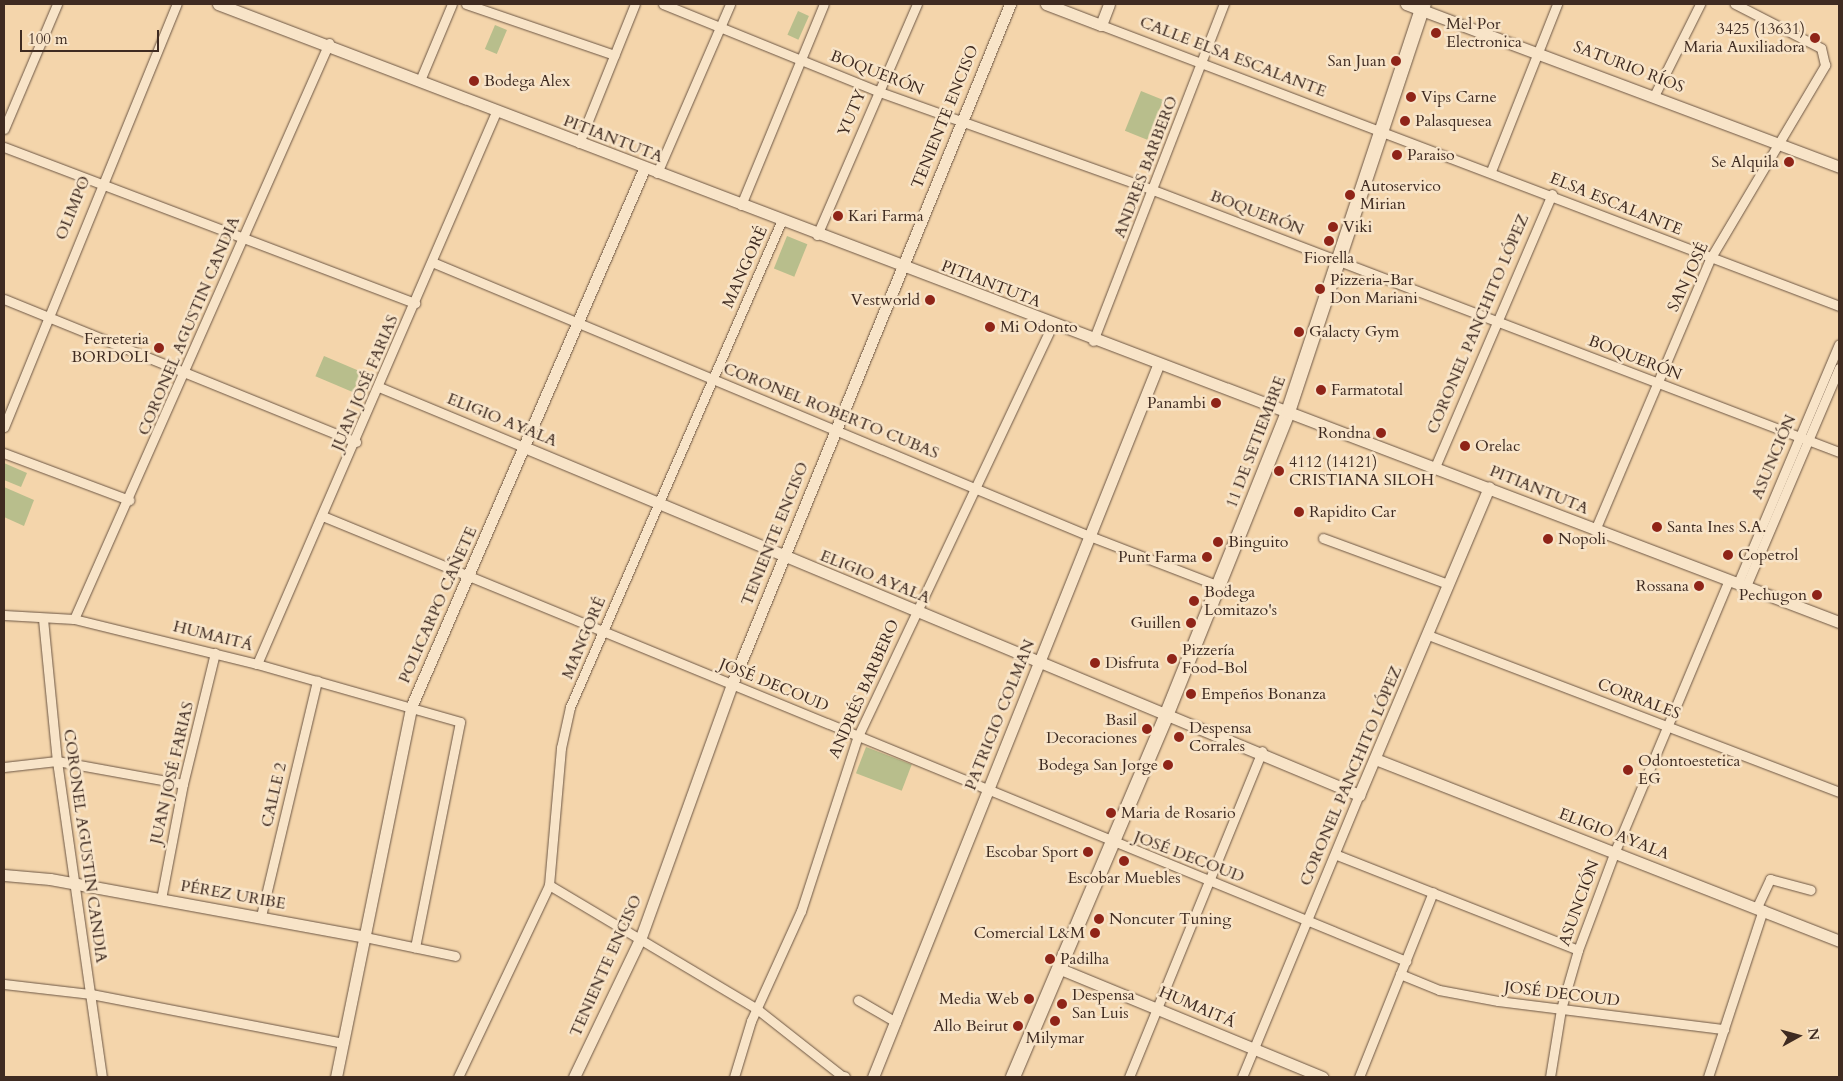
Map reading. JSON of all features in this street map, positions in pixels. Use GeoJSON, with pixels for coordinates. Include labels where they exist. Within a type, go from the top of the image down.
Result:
{"type":"FeatureCollection","features":[{"type":"Feature","properties":{"kind":"main road","name":"11 DE SETIEMBRE"},"geometry":{"type":"LineString","coordinates":[[1013,1077],[1166,716],[1288,412],[1423,7]]}},
{"type":"Feature","properties":{"kind":"street"},"geometry":{"type":"LineString","coordinates":[[4,129],[56,4]]}},
{"type":"Feature","properties":{"kind":"street","name":"OLIMPO"},"geometry":{"type":"LineString","coordinates":[[4,427],[45,317],[100,182],[177,4]]}},
{"type":"Feature","properties":{"kind":"street","name":"PITIANTUTA"},"geometry":{"type":"LineString","coordinates":[[218,4],[421,78],[496,112],[781,222],[1158,365],[1489,487],[1595,530],[1839,622]]}},
{"type":"Feature","properties":{"kind":"street"},"geometry":{"type":"LineString","coordinates":[[421,78],[452,4]]}},
{"type":"Feature","properties":{"kind":"street"},"geometry":{"type":"LineString","coordinates":[[466,4],[614,55]]}},
{"type":"Feature","properties":{"kind":"street"},"geometry":{"type":"LineString","coordinates":[[579,143],[635,4]]}},
{"type":"Feature","properties":{"kind":"street","name":"BOQUERÓN"},"geometry":{"type":"LineString","coordinates":[[663,4],[718,28],[877,90],[1153,190],[1839,452]]}},
{"type":"Feature","properties":{"kind":"street"},"geometry":{"type":"LineString","coordinates":[[657,174],[718,28],[730,4]]}},
{"type":"Feature","properties":{"kind":"street","name":"MANGORÉ"},"geometry":{"type":"LineString","coordinates":[[741,205],[824,4]]}},
{"type":"Feature","properties":{"kind":"street","name":"YUTY"},"geometry":{"type":"LineString","coordinates":[[817,235],[877,90],[917,4]]}},
{"type":"Feature","properties":{"kind":"street","name":"TENIENTE ENCISO"},"geometry":{"type":"LineString","coordinates":[[574,1077],[641,937],[732,684],[901,266],[1010,4]]}},
{"type":"Feature","properties":{"kind":"street","name":"CALLE ELSA ESCALANTE"},"geometry":{"type":"LineString","coordinates":[[1046,4],[1381,130]]}},
{"type":"Feature","properties":{"kind":"street"},"geometry":{"type":"LineString","coordinates":[[1101,25],[1109,4]]}},
{"type":"Feature","properties":{"kind":"street","name":"ANDRES BARBERO"},"geometry":{"type":"LineString","coordinates":[[1094,341],[1203,63],[1224,4]]}},
{"type":"Feature","properties":{"kind":"street","name":"SATURIO RÍOS"},"geometry":{"type":"LineString","coordinates":[[1406,4],[1423,7],[1655,94],[1782,142],[1839,167]]}},
{"type":"Feature","properties":{"kind":"street"},"geometry":{"type":"LineString","coordinates":[[1491,171],[1557,4]]}},
{"type":"Feature","properties":{"kind":"street"},"geometry":{"type":"LineString","coordinates":[[1655,94],[1700,4]]}},
{"type":"Feature","properties":{"kind":"street","name":"SAN JOSÉ"},"geometry":{"type":"LineString","coordinates":[[1595,530],[1710,258],[1782,142],[1825,65],[1821,48],[1735,4]]}},
{"type":"Feature","properties":{"kind":"street","name":"CORONEL AGUSTIN CANDIA"},"geometry":{"type":"LineString","coordinates":[[74,620],[129,500],[329,43]]}},
{"type":"Feature","properties":{"kind":"street","name":"JUAN JOSÉ FARIAS"},"geometry":{"type":"LineString","coordinates":[[258,664],[325,517],[496,112]]}},
{"type":"Feature","properties":{"kind":"street","name":"ELSA ESCALANTE"},"geometry":{"type":"LineString","coordinates":[[1381,130],[1552,194],[1710,258],[1839,306]]}},
{"type":"Feature","properties":{"kind":"street"},"geometry":{"type":"LineString","coordinates":[[4,147],[415,303]]}},
{"type":"Feature","properties":{"kind":"street","name":"POLICARPO CAÑETE"},"geometry":{"type":"LineString","coordinates":[[336,1077],[411,707],[644,169]]}},
{"type":"Feature","properties":{"kind":"street","name":"CORONEL PANCHITO LÓPEZ"},"geometry":{"type":"LineString","coordinates":[[1435,467],[1552,194]]}},
{"type":"Feature","properties":{"kind":"street","name":"MANGORÉ"},"geometry":{"type":"LineString","coordinates":[[458,1077],[549,885],[565,728],[604,629],[660,504],[781,222]]}},
{"type":"Feature","properties":{"kind":"street","name":"CORONEL ROBERTO CUBAS"},"geometry":{"type":"LineString","coordinates":[[432,262],[579,322],[712,380],[837,428],[979,487],[1087,535],[1219,586]]}},
{"type":"Feature","properties":{"kind":"street"},"geometry":{"type":"LineString","coordinates":[[4,299],[356,442]]}},
{"type":"Feature","properties":{"kind":"street","name":"ANDRÉS BARBERO"},"geometry":{"type":"LineString","coordinates":[[734,1077],[757,1008],[801,911],[858,736],[979,487],[1052,325]]}},
{"type":"Feature","properties":{"kind":"street","name":"ASUNCIÓN"},"geometry":{"type":"LineString","coordinates":[[1738,583],[1798,436],[1839,344]]}},
{"type":"Feature","properties":{"kind":"street","name":"PATRICIO COLMAN"},"geometry":{"type":"LineString","coordinates":[[873,1077],[1040,662],[1087,535],[1158,365]]}},
{"type":"Feature","properties":{"kind":"street","name":"ASUNCIÓN"},"geometry":{"type":"LineString","coordinates":[[1550,1077],[1561,1009],[1578,950],[1614,851],[1738,583],[1810,440],[1839,368]]}},
{"type":"Feature","properties":{"kind":"street","name":"ELIGIO AYALA"},"geometry":{"type":"LineString","coordinates":[[379,387],[1166,716],[1262,751],[1359,795]]}},
{"type":"Feature","properties":{"kind":"street"},"geometry":{"type":"LineString","coordinates":[[4,453],[129,500]]}},
{"type":"Feature","properties":{"kind":"street","name":"CORONEL PANCHITO LÓPEZ"},"geometry":{"type":"LineString","coordinates":[[1242,1077],[1337,855],[1359,795],[1489,487]]}},
{"type":"Feature","properties":{"kind":"street","name":"JOSÉ DECOUD"},"geometry":{"type":"LineString","coordinates":[[325,517],[604,629],[732,684],[988,789],[1112,844],[1211,880],[1406,961]]}},
{"type":"Feature","properties":{"kind":"street"},"geometry":{"type":"LineString","coordinates":[[1323,538],[1448,584]]}},
{"type":"Feature","properties":{"kind":"street","name":"HUMAITÁ"},"geometry":{"type":"LineString","coordinates":[[4,615],[74,620],[258,664],[456,720],[462,726],[415,948]]}},
{"type":"Feature","properties":{"kind":"street","name":"CORONEL AGUSTIN CANDIA"},"geometry":{"type":"LineString","coordinates":[[43,618],[57,761],[102,1077]]}},
{"type":"Feature","properties":{"kind":"street","name":"CORRALES"},"geometry":{"type":"LineString","coordinates":[[1428,635],[1839,792]]}},
{"type":"Feature","properties":{"kind":"street","name":"JUAN JOSÉ FARIAS"},"geometry":{"type":"LineString","coordinates":[[161,899],[182,784],[215,653]]}},
{"type":"Feature","properties":{"kind":"street","name":"CALLE 2"},"geometry":{"type":"LineString","coordinates":[[261,916],[316,681]]}},
{"type":"Feature","properties":{"kind":"street"},"geometry":{"type":"LineString","coordinates":[[1129,1077],[1211,880],[1262,751]]}},
{"type":"Feature","properties":{"kind":"street","name":"ELIGIO AYALA"},"geometry":{"type":"LineString","coordinates":[[1375,760],[1614,851],[1839,941]]}},
{"type":"Feature","properties":{"kind":"street"},"geometry":{"type":"LineString","coordinates":[[4,767],[57,761],[182,784]]}},
{"type":"Feature","properties":{"kind":"street"},"geometry":{"type":"LineString","coordinates":[[1337,855],[1578,950]]}},
{"type":"Feature","properties":{"kind":"street","name":"PÉREZ URIBE"},"geometry":{"type":"LineString","coordinates":[[4,875],[73,883],[261,916],[455,956]]}},
{"type":"Feature","properties":{"kind":"street"},"geometry":{"type":"LineString","coordinates":[[1708,1077],[1770,879],[1811,890]]}},
{"type":"Feature","properties":{"kind":"street"},"geometry":{"type":"LineString","coordinates":[[549,885],[641,937],[757,1008],[842,1077]]}},
{"type":"Feature","properties":{"kind":"street"},"geometry":{"type":"LineString","coordinates":[[1359,1077],[1432,892]]}},
{"type":"Feature","properties":{"kind":"street","name":"HUMAITÁ"},"geometry":{"type":"LineString","coordinates":[[1058,968],[1322,1077]]}},
{"type":"Feature","properties":{"kind":"street","name":"JOSÉ DECOUD"},"geometry":{"type":"LineString","coordinates":[[1400,974],[1439,990],[1561,1009],[1724,1029]]}},
{"type":"Feature","properties":{"kind":"street"},"geometry":{"type":"LineString","coordinates":[[4,984],[91,994],[343,1044]]}},
{"type":"Feature","properties":{"kind":"street"},"geometry":{"type":"LineString","coordinates":[[858,1000],[896,1022]]}},
{"type":"Feature","properties":{"kind":"green space"},"geometry":{"type":"Polygon","coordinates":[[[798,11],[809,16],[798,40],[787,35],[798,11]]]}},
{"type":"Feature","properties":{"kind":"green space"},"geometry":{"type":"Polygon","coordinates":[[[495,25],[507,30],[497,54],[485,49],[495,25]]]}},
{"type":"Feature","properties":{"kind":"green space"},"geometry":{"type":"Polygon","coordinates":[[[1141,91],[1163,100],[1147,140],[1125,131],[1141,91]]]}},
{"type":"Feature","properties":{"kind":"green space"},"geometry":{"type":"Polygon","coordinates":[[[787,236],[807,244],[794,277],[774,268],[787,236]]]}},
{"type":"Feature","properties":{"kind":"green space"},"geometry":{"type":"Polygon","coordinates":[[[324,356],[362,372],[353,392],[315,376],[324,356]]]}},
{"type":"Feature","properties":{"kind":"green space"},"geometry":{"type":"Polygon","coordinates":[[[4,463],[27,473],[21,487],[4,480],[4,463]]]}},
{"type":"Feature","properties":{"kind":"green space"},"geometry":{"type":"Polygon","coordinates":[[[4,487],[34,500],[24,526],[4,517],[4,487]]]}},
{"type":"Feature","properties":{"kind":"green space"},"geometry":{"type":"Polygon","coordinates":[[[866,747],[912,765],[902,791],[856,773],[866,747]]]}},
{"type":"Feature","properties":{"kind":"place","name":"Mel Por Electronica"},"geometry":{"type":"Point","coordinates":[1436,33]}},
{"type":"Feature","properties":{"kind":"place","name":"3425 (13631) Maria Auxiliadora"},"geometry":{"type":"Point","coordinates":[1815,38]}},
{"type":"Feature","properties":{"kind":"place","name":"San Juan"},"geometry":{"type":"Point","coordinates":[1396,61]}},
{"type":"Feature","properties":{"kind":"place","name":"Bodega Alex"},"geometry":{"type":"Point","coordinates":[474,81]}},
{"type":"Feature","properties":{"kind":"place","name":"Vips Carne"},"geometry":{"type":"Point","coordinates":[1411,97]}},
{"type":"Feature","properties":{"kind":"place","name":"Palasquesea"},"geometry":{"type":"Point","coordinates":[1405,121]}},
{"type":"Feature","properties":{"kind":"place","name":"Paraiso"},"geometry":{"type":"Point","coordinates":[1397,155]}},
{"type":"Feature","properties":{"kind":"place","name":"Se Alquila"},"geometry":{"type":"Point","coordinates":[1789,162]}},
{"type":"Feature","properties":{"kind":"place","name":"Autoservico Mirian"},"geometry":{"type":"Point","coordinates":[1350,195]}},
{"type":"Feature","properties":{"kind":"place","name":"Kari Farma"},"geometry":{"type":"Point","coordinates":[838,216]}},
{"type":"Feature","properties":{"kind":"place","name":"Viki"},"geometry":{"type":"Point","coordinates":[1333,227]}},
{"type":"Feature","properties":{"kind":"place","name":"Fiorella"},"geometry":{"type":"Point","coordinates":[1329,241]}},
{"type":"Feature","properties":{"kind":"place","name":"Pizzeria-Bar Don Mariani"},"geometry":{"type":"Point","coordinates":[1320,289]}},
{"type":"Feature","properties":{"kind":"place","name":"Vestworld"},"geometry":{"type":"Point","coordinates":[930,300]}},
{"type":"Feature","properties":{"kind":"place","name":"Mi Odonto"},"geometry":{"type":"Point","coordinates":[990,327]}},
{"type":"Feature","properties":{"kind":"place","name":"Galacty Gym"},"geometry":{"type":"Point","coordinates":[1299,332]}},
{"type":"Feature","properties":{"kind":"place","name":"Ferreteria BORDOLI"},"geometry":{"type":"Point","coordinates":[159,348]}},
{"type":"Feature","properties":{"kind":"place","name":"Farmatotal"},"geometry":{"type":"Point","coordinates":[1321,390]}},
{"type":"Feature","properties":{"kind":"place","name":"Panambi"},"geometry":{"type":"Point","coordinates":[1216,403]}},
{"type":"Feature","properties":{"kind":"place","name":"Rondna"},"geometry":{"type":"Point","coordinates":[1381,433]}},
{"type":"Feature","properties":{"kind":"place","name":"Orelac"},"geometry":{"type":"Point","coordinates":[1465,446]}},
{"type":"Feature","properties":{"kind":"place","name":"4112 (14121) CRISTIANA SILOH"},"geometry":{"type":"Point","coordinates":[1279,471]}},
{"type":"Feature","properties":{"kind":"place","name":"Rapidito Car"},"geometry":{"type":"Point","coordinates":[1299,512]}},
{"type":"Feature","properties":{"kind":"place","name":"Santa Ines S.A."},"geometry":{"type":"Point","coordinates":[1657,527]}},
{"type":"Feature","properties":{"kind":"place","name":"Nopoli"},"geometry":{"type":"Point","coordinates":[1548,539]}},
{"type":"Feature","properties":{"kind":"place","name":"Binguito"},"geometry":{"type":"Point","coordinates":[1218,542]}},
{"type":"Feature","properties":{"kind":"place","name":"Copetrol"},"geometry":{"type":"Point","coordinates":[1728,555]}},
{"type":"Feature","properties":{"kind":"place","name":"Punt Farma"},"geometry":{"type":"Point","coordinates":[1207,557]}},
{"type":"Feature","properties":{"kind":"place","name":"Rossana"},"geometry":{"type":"Point","coordinates":[1699,586]}},
{"type":"Feature","properties":{"kind":"place","name":"Pechugon"},"geometry":{"type":"Point","coordinates":[1817,595]}},
{"type":"Feature","properties":{"kind":"place","name":"Bodega Lomitazo's"},"geometry":{"type":"Point","coordinates":[1194,601]}},
{"type":"Feature","properties":{"kind":"place","name":"Guillen"},"geometry":{"type":"Point","coordinates":[1191,623]}},
{"type":"Feature","properties":{"kind":"place","name":"Pizzería Food-Bol"},"geometry":{"type":"Point","coordinates":[1172,659]}},
{"type":"Feature","properties":{"kind":"place","name":"Disfruta"},"geometry":{"type":"Point","coordinates":[1095,663]}},
{"type":"Feature","properties":{"kind":"place","name":"Empeños Bonanza"},"geometry":{"type":"Point","coordinates":[1191,694]}},
{"type":"Feature","properties":{"kind":"place","name":"Basil Decoraciones"},"geometry":{"type":"Point","coordinates":[1147,729]}},
{"type":"Feature","properties":{"kind":"place","name":"Despensa Corrales"},"geometry":{"type":"Point","coordinates":[1179,737]}},
{"type":"Feature","properties":{"kind":"place","name":"Bodega San Jorge"},"geometry":{"type":"Point","coordinates":[1168,765]}},
{"type":"Feature","properties":{"kind":"place","name":"Odontoestetica EG"},"geometry":{"type":"Point","coordinates":[1628,770]}},
{"type":"Feature","properties":{"kind":"place","name":"Maria de Rosario"},"geometry":{"type":"Point","coordinates":[1111,813]}},
{"type":"Feature","properties":{"kind":"place","name":"Escobar Sport"},"geometry":{"type":"Point","coordinates":[1088,852]}},
{"type":"Feature","properties":{"kind":"place","name":"Escobar Muebles"},"geometry":{"type":"Point","coordinates":[1124,861]}},
{"type":"Feature","properties":{"kind":"place","name":"Noncuter Tuning"},"geometry":{"type":"Point","coordinates":[1099,919]}},
{"type":"Feature","properties":{"kind":"place","name":"Comercial L&M"},"geometry":{"type":"Point","coordinates":[1095,933]}},
{"type":"Feature","properties":{"kind":"place","name":"Padilha"},"geometry":{"type":"Point","coordinates":[1050,959]}},
{"type":"Feature","properties":{"kind":"place","name":"Media Web"},"geometry":{"type":"Point","coordinates":[1029,999]}},
{"type":"Feature","properties":{"kind":"place","name":"Despensa San Luis"},"geometry":{"type":"Point","coordinates":[1062,1004]}},
{"type":"Feature","properties":{"kind":"place","name":"Milymar"},"geometry":{"type":"Point","coordinates":[1055,1021]}},
{"type":"Feature","properties":{"kind":"place","name":"Allo Beirut"},"geometry":{"type":"Point","coordinates":[1018,1026]}}]}
